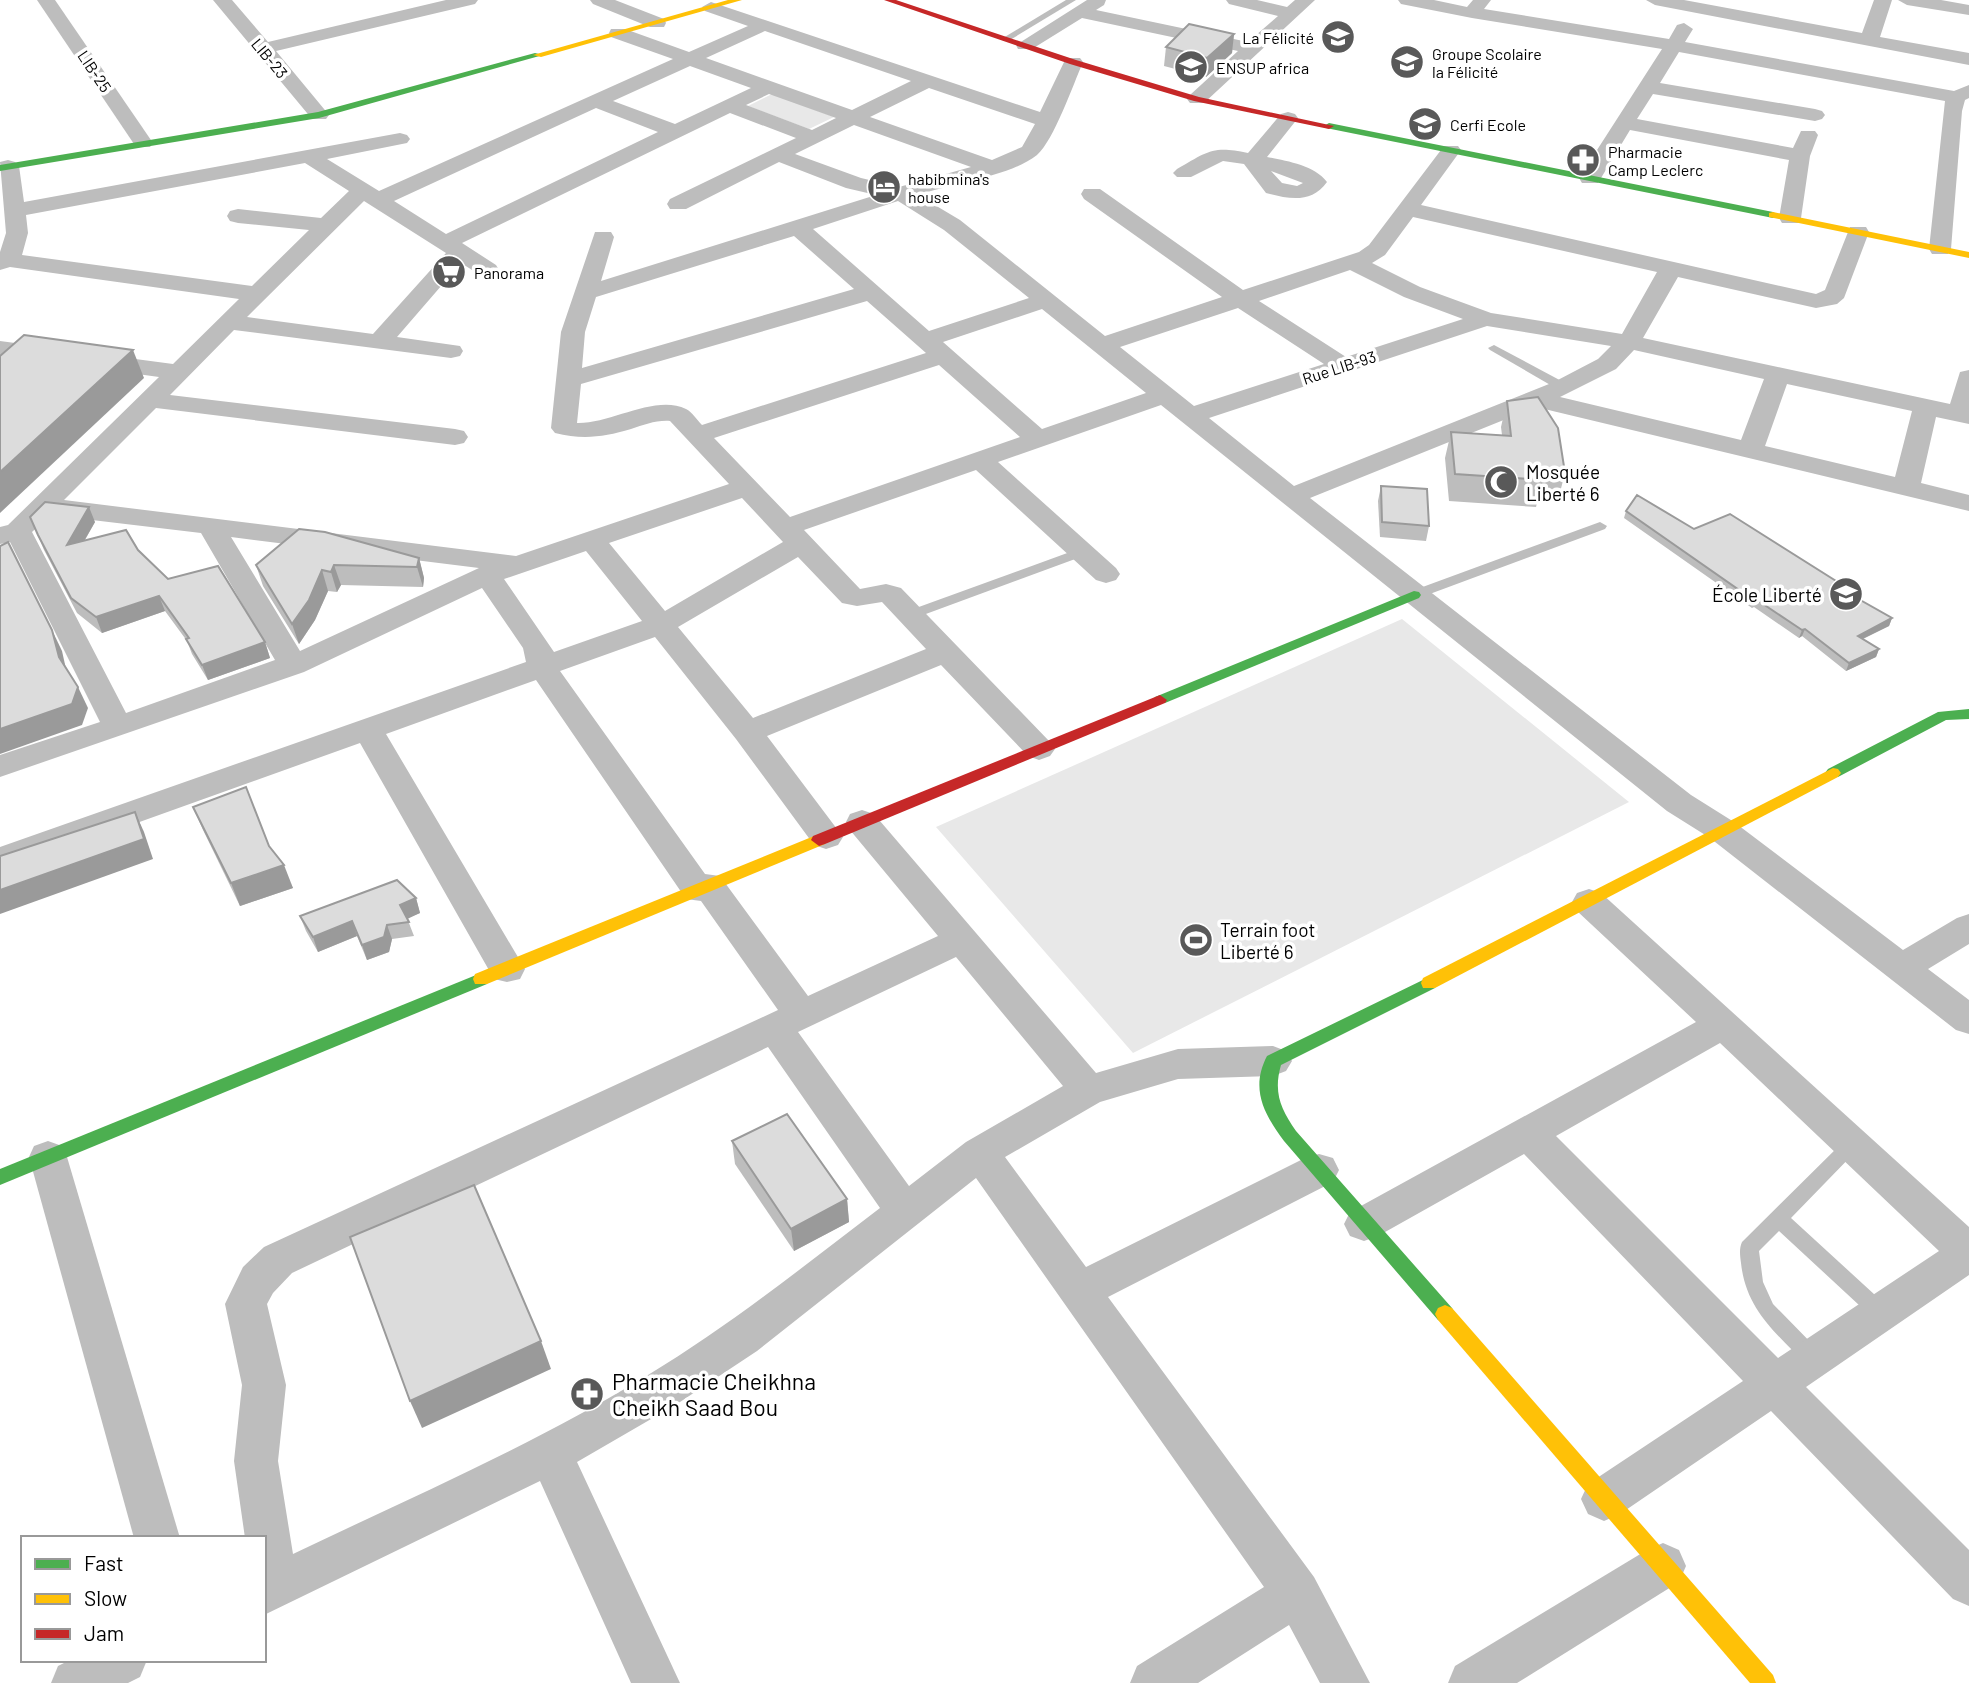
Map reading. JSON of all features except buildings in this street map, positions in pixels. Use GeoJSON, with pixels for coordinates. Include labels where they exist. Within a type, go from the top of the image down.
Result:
{"type":"FeatureCollection","features":[{"type":"Feature","properties":{"kind":"street","name":"LIB-25"},"geometry":{"type":"LineString","coordinates":[[46,0],[143,143]]}},
{"type":"Feature","properties":{"kind":"street","name":"LIB-23"},"geometry":{"type":"LineString","coordinates":[[222,0],[318,116]]}},
{"type":"Feature","properties":{"kind":"street"},"geometry":{"type":"LineString","coordinates":[[388,0],[405,15]]}},
{"type":"Feature","properties":{"kind":"street"},"geometry":{"type":"LineString","coordinates":[[262,49],[469,0]]}},
{"type":"Feature","properties":{"kind":"street"},"geometry":{"type":"LineString","coordinates":[[599,0],[657,23]]}},
{"type":"Feature","properties":{"kind":"street"},"geometry":{"type":"LineString","coordinates":[[257,295],[5,262],[8,232],[15,210],[4,167],[318,116],[738,0]]}},
{"type":"Feature","properties":{"kind":"street"},"geometry":{"type":"LineString","coordinates":[[888,0],[1073,62],[1196,99],[1969,255]]}},
{"type":"Feature","properties":{"kind":"street"},"geometry":{"type":"LineString","coordinates":[[1025,45],[1076,6],[1099,0]]}},
{"type":"Feature","properties":{"kind":"street"},"geometry":{"type":"LineString","coordinates":[[1235,0],[1292,14]]}},
{"type":"Feature","properties":{"kind":"street"},"geometry":{"type":"LineString","coordinates":[[1196,99],[1306,0]]}},
{"type":"Feature","properties":{"kind":"street"},"geometry":{"type":"LineString","coordinates":[[1408,0],[1477,6],[1842,76],[1961,103],[1947,166],[1940,249]]}},
{"type":"Feature","properties":{"kind":"street"},"geometry":{"type":"LineString","coordinates":[[1655,0],[1705,6],[1969,59]]}},
{"type":"Feature","properties":{"kind":"street"},"geometry":{"type":"LineString","coordinates":[[1770,20],[1780,0]]}},
{"type":"Feature","properties":{"kind":"street"},"geometry":{"type":"LineString","coordinates":[[1869,40],[1883,0]]}},
{"type":"Feature","properties":{"kind":"street"},"geometry":{"type":"LineString","coordinates":[[1907,0],[1969,10]]}},
{"type":"Feature","properties":{"kind":"street"},"geometry":{"type":"LineString","coordinates":[[1076,6],[1254,49]]}},
{"type":"Feature","properties":{"kind":"street"},"geometry":{"type":"LineString","coordinates":[[1590,178],[1673,45],[1705,6]]}},
{"type":"Feature","properties":{"kind":"street"},"geometry":{"type":"LineString","coordinates":[[711,8],[1046,121]]}},
{"type":"Feature","properties":{"kind":"street"},"geometry":{"type":"LineString","coordinates":[[118,727],[9,533],[44,505],[326,225],[370,195],[595,102],[764,25]]}},
{"type":"Feature","properties":{"kind":"street"},"geometry":{"type":"LineString","coordinates":[[618,33],[993,168]]}},
{"type":"Feature","properties":{"kind":"street"},"geometry":{"type":"LineString","coordinates":[[587,292],[993,168],[1029,151],[1038,140],[1073,62]]}},
{"type":"Feature","properties":{"kind":"street"},"geometry":{"type":"LineString","coordinates":[[1790,218],[1800,156],[1815,115],[1842,76]]}},
{"type":"Feature","properties":{"kind":"street"},"geometry":{"type":"LineString","coordinates":[[678,204],[927,81]]}},
{"type":"Feature","properties":{"kind":"street"},"geometry":{"type":"LineString","coordinates":[[379,342],[452,247],[768,87]]}},
{"type":"Feature","properties":{"kind":"street"},"geometry":{"type":"LineString","coordinates":[[1648,87],[1815,115]]}},
{"type":"Feature","properties":{"kind":"street"},"geometry":{"type":"LineString","coordinates":[[595,102],[676,132]]}},
{"type":"Feature","properties":{"kind":"street"},"geometry":{"type":"LineString","coordinates":[[730,106],[813,137]]}},
{"type":"Feature","properties":{"kind":"street"},"geometry":{"type":"LineString","coordinates":[[1184,173],[1220,154],[1252,161],[1288,118]]}},
{"type":"Feature","properties":{"kind":"street"},"geometry":{"type":"LineString","coordinates":[[1624,123],[1800,156]]}},
{"type":"Feature","properties":{"kind":"street"},"geometry":{"type":"LineString","coordinates":[[15,210],[400,139]]}},
{"type":"Feature","properties":{"kind":"street"},"geometry":{"type":"LineString","coordinates":[[1102,345],[1352,262],[1377,250],[1451,150]]}},
{"type":"Feature","properties":{"kind":"street"},"geometry":{"type":"LineString","coordinates":[[778,155],[854,183],[901,194],[952,225],[1414,595],[1679,803],[1722,830],[1969,1020]]}},
{"type":"Feature","properties":{"kind":"street"},"geometry":{"type":"LineString","coordinates":[[310,157],[488,270]]}},
{"type":"Feature","properties":{"kind":"street"},"geometry":{"type":"LineString","coordinates":[[1947,166],[1969,169]]}},
{"type":"Feature","properties":{"kind":"street"},"geometry":{"type":"LineString","coordinates":[[1092,194],[1240,299],[1342,365]]}},
{"type":"Feature","properties":{"kind":"street"},"geometry":{"type":"LineString","coordinates":[[1408,209],[1816,300],[1829,299],[1836,293],[1858,232]]}},
{"type":"Feature","properties":{"kind":"street"},"geometry":{"type":"LineString","coordinates":[[239,216],[326,225]]}},
{"type":"Feature","properties":{"kind":"street"},"geometry":{"type":"LineString","coordinates":[[797,227],[1038,439]]}},
{"type":"Feature","properties":{"kind":"street"},"geometry":{"type":"LineString","coordinates":[[603,237],[573,331],[565,428],[586,433],[672,413],[678,415],[852,597],[862,598],[887,593],[1039,749]]}},
{"type":"Feature","properties":{"kind":"street"},"geometry":{"type":"LineString","coordinates":[[1352,262],[1412,292],[1486,318],[1629,342],[1965,415],[1969,377]]}},
{"type":"Feature","properties":{"kind":"street"},"geometry":{"type":"LineString","coordinates":[[1292,496],[1535,399],[1607,364],[1629,342],[1671,268]]}},
{"type":"Feature","properties":{"kind":"street"},"geometry":{"type":"LineString","coordinates":[[567,380],[871,292]]}},
{"type":"Feature","properties":{"kind":"street"},"geometry":{"type":"LineString","coordinates":[[696,435],[934,348],[1046,300]]}},
{"type":"Feature","properties":{"kind":"street","name":"Rue LIB-93"},"geometry":{"type":"LineString","coordinates":[[1191,416],[1486,318]]}},
{"type":"Feature","properties":{"kind":"street"},"geometry":{"type":"LineString","coordinates":[[228,323],[451,351]]}},
{"type":"Feature","properties":{"kind":"street"},"geometry":{"type":"LineString","coordinates":[[0,348],[178,372]]}},
{"type":"Feature","properties":{"kind":"street"},"geometry":{"type":"LineString","coordinates":[[1750,450],[1778,375]]}},
{"type":"Feature","properties":{"kind":"street"},"geometry":{"type":"LineString","coordinates":[[0,860],[663,624],[794,535],[980,460],[1165,395]]}},
{"type":"Feature","properties":{"kind":"street"},"geometry":{"type":"LineString","coordinates":[[1535,399],[1969,503]]}},
{"type":"Feature","properties":{"kind":"street"},"geometry":{"type":"LineString","coordinates":[[149,400],[455,437]]}},
{"type":"Feature","properties":{"kind":"street"},"geometry":{"type":"LineString","coordinates":[[1906,488],[1926,407]]}},
{"type":"Feature","properties":{"kind":"street"},"geometry":{"type":"LineString","coordinates":[[980,460],[1106,574]]}},
{"type":"Feature","properties":{"kind":"street"},"geometry":{"type":"LineString","coordinates":[[0,766],[293,665],[354,641],[502,570],[747,486]]}},
{"type":"Feature","properties":{"kind":"street"},"geometry":{"type":"LineString","coordinates":[[44,505],[210,526],[502,570]]}},
{"type":"Feature","properties":{"kind":"street"},"geometry":{"type":"LineString","coordinates":[[210,526],[293,665]]}},
{"type":"Feature","properties":{"kind":"street"},"geometry":{"type":"LineString","coordinates":[[593,541],[663,624],[826,836]]}},
{"type":"Feature","properties":{"kind":"street"},"geometry":{"type":"LineString","coordinates":[[502,570],[538,648],[542,667],[703,888],[789,1021],[904,1210]]}},
{"type":"Feature","properties":{"kind":"street"},"geometry":{"type":"LineString","coordinates":[[0,1177],[1414,595]]}},
{"type":"Feature","properties":{"kind":"street"},"geometry":{"type":"LineString","coordinates":[[747,732],[945,652]]}},
{"type":"Feature","properties":{"kind":"street"},"geometry":{"type":"LineString","coordinates":[[266,1552],[270,1589],[550,1454],[662,1390],[742,1339],[980,1153],[1088,1090],[1178,1064],[1273,1061],[1589,902],[1942,715],[1969,714]]}},
{"type":"Feature","properties":{"kind":"street"},"geometry":{"type":"LineString","coordinates":[[368,729],[507,969]]}},
{"type":"Feature","properties":{"kind":"street"},"geometry":{"type":"LineString","coordinates":[[862,822],[1088,1090]]}},
{"type":"Feature","properties":{"kind":"street"},"geometry":{"type":"LineString","coordinates":[[1589,902],[1969,1253],[1604,1499]]}},
{"type":"Feature","properties":{"kind":"street"},"geometry":{"type":"LineString","coordinates":[[1900,969],[1969,927]]}},
{"type":"Feature","properties":{"kind":"street"},"geometry":{"type":"LineString","coordinates":[[264,1536],[256,1461],[264,1385],[246,1304],[258,1280],[278,1260],[963,939]]}},
{"type":"Feature","properties":{"kind":"street"},"geometry":{"type":"LineString","coordinates":[[1364,1224],[1723,1024]]}},
{"type":"Feature","properties":{"kind":"street"},"geometry":{"type":"LineString","coordinates":[[1273,1061],[1264,1084],[1269,1107],[1364,1224],[1765,1683]]}},
{"type":"Feature","properties":{"kind":"street"},"geometry":{"type":"LineString","coordinates":[[1529,1133],[1969,1583]]}},
{"type":"Feature","properties":{"kind":"street"},"geometry":{"type":"LineString","coordinates":[[980,1153],[1297,1593],[1346,1683]]}},
{"type":"Feature","properties":{"kind":"street"},"geometry":{"type":"LineString","coordinates":[[48,1157],[155,1536]]}},
{"type":"Feature","properties":{"kind":"street"},"geometry":{"type":"LineString","coordinates":[[1081,1290],[1319,1170]]}},
{"type":"Feature","properties":{"kind":"street"},"geometry":{"type":"LineString","coordinates":[[550,1454],[656,1683]]}},
{"type":"Feature","properties":{"kind":"street"},"geometry":{"type":"LineString","coordinates":[[1472,1683],[1663,1566]]}},
{"type":"Feature","properties":{"kind":"street"},"geometry":{"type":"LineString","coordinates":[[1154,1683],[1297,1593]]}},
{"type":"Feature","properties":{"kind":"street"},"geometry":{"type":"LineString","coordinates":[[75,1683],[119,1662]]}},
{"type":"Feature","properties":{"kind":"lane"},"geometry":{"type":"LineString","coordinates":[[1007,38],[1076,6]]}},
{"type":"Feature","properties":{"kind":"lane"},"geometry":{"type":"LineString","coordinates":[[1494,348],[1563,387]]}},
{"type":"Feature","properties":{"kind":"lane"},"geometry":{"type":"LineString","coordinates":[[1414,595],[1600,526]]}},
{"type":"Feature","properties":{"kind":"lane"},"geometry":{"type":"LineString","coordinates":[[910,615],[1081,552]]}},
{"type":"Feature","properties":{"kind":"lane"},"geometry":{"type":"LineString","coordinates":[[1814,1359],[1766,1310],[1753,1282],[1749,1248],[1853,1143]]}},
{"type":"Feature","properties":{"kind":"lane"},"geometry":{"type":"LineString","coordinates":[[1778,1219],[1880,1312]]}},
{"type":"Feature","properties":{"kind":"shaded area"},"geometry":{"type":"Polygon","coordinates":[[[772,94],[834,117],[809,129],[748,106],[772,94]]]}},
{"type":"Feature","properties":{"kind":"shaded area","name":"Terrain foot Liberté 6"},"geometry":{"type":"Polygon","coordinates":[[[1402,619],[1629,802],[1133,1053],[936,827],[1402,619]]]}},
{"type":"Feature","properties":{"kind":"traffic: fast"},"geometry":{"type":"LineString","coordinates":[[0,168],[319,115],[538,55]]}},
{"type":"Feature","properties":{"kind":"traffic: fast"},"geometry":{"type":"LineString","coordinates":[[1329,126],[1773,215]]}},
{"type":"Feature","properties":{"kind":"traffic: fast"},"geometry":{"type":"LineString","coordinates":[[1160,700],[1414,595]]}},
{"type":"Feature","properties":{"kind":"traffic: fast"},"geometry":{"type":"LineString","coordinates":[[1833,773],[1943,715],[1969,714]]}},
{"type":"Feature","properties":{"kind":"traffic: fast"},"geometry":{"type":"LineString","coordinates":[[0,1177],[481,979]]}},
{"type":"Feature","properties":{"kind":"traffic: fast"},"geometry":{"type":"LineString","coordinates":[[1429,983],[1273,1061],[1268,1092],[1272,1109],[1290,1136],[1445,1314]]}},
{"type":"Feature","properties":{"kind":"traffic: slow"},"geometry":{"type":"LineString","coordinates":[[538,55],[738,0]]}},
{"type":"Feature","properties":{"kind":"traffic: slow"},"geometry":{"type":"LineString","coordinates":[[1773,215],[1969,255]]}},
{"type":"Feature","properties":{"kind":"traffic: slow"},"geometry":{"type":"LineString","coordinates":[[1429,983],[1833,773]]}},
{"type":"Feature","properties":{"kind":"traffic: slow"},"geometry":{"type":"LineString","coordinates":[[481,979],[819,840]]}},
{"type":"Feature","properties":{"kind":"traffic: slow"},"geometry":{"type":"LineString","coordinates":[[1445,1314],[1765,1683]]}},
{"type":"Feature","properties":{"kind":"traffic: jam"},"geometry":{"type":"LineString","coordinates":[[888,0],[1073,62],[1197,99],[1329,126]]}},
{"type":"Feature","properties":{"kind":"traffic: jam"},"geometry":{"type":"LineString","coordinates":[[819,840],[1160,700]]}},
{"type":"Feature","properties":{"kind":"place","name":"La Félicité"},"geometry":{"type":"Point","coordinates":[1338,37]}},
{"type":"Feature","properties":{"kind":"place","name":"Groupe Scolaire la Félicité"},"geometry":{"type":"Point","coordinates":[1407,62]}},
{"type":"Feature","properties":{"kind":"place","name":"ENSUP africa"},"geometry":{"type":"Point","coordinates":[1191,67]}},
{"type":"Feature","properties":{"kind":"place","name":"Cerfi Ecole"},"geometry":{"type":"Point","coordinates":[1425,124]}},
{"type":"Feature","properties":{"kind":"place","name":"Pharmacie Camp Leclerc"},"geometry":{"type":"Point","coordinates":[1583,160]}},
{"type":"Feature","properties":{"kind":"place","name":"habibmina's house"},"geometry":{"type":"Point","coordinates":[884,187]}},
{"type":"Feature","properties":{"kind":"place","name":"Panorama"},"geometry":{"type":"Point","coordinates":[449,272]}},
{"type":"Feature","properties":{"kind":"place","name":"Mosquée Liberté 6"},"geometry":{"type":"Point","coordinates":[1501,482]}},
{"type":"Feature","properties":{"kind":"place","name":"École Liberté"},"geometry":{"type":"Point","coordinates":[1846,594]}},
{"type":"Feature","properties":{"kind":"place","name":"Terrain foot Liberté 6"},"geometry":{"type":"Point","coordinates":[1196,940]}},
{"type":"Feature","properties":{"kind":"place","name":"Pharmacie Cheikhna Cheikh Saad Bou"},"geometry":{"type":"Point","coordinates":[587,1394]}}]}
